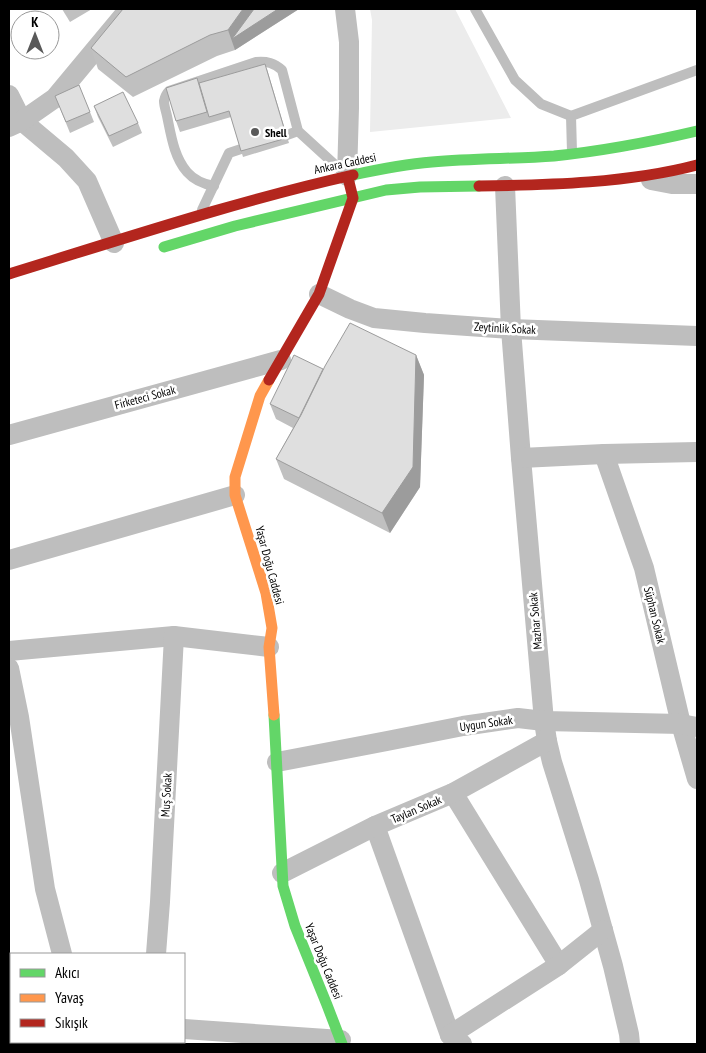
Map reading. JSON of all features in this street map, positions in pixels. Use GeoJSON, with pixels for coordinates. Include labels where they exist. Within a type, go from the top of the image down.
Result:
{"type":"FeatureCollection","features":[{"type":"Feature","properties":{"kind":"main road","name":"Ankara Caddesi"},"geometry":{"type":"LineString","coordinates":[[9,274],[309,184],[347,176],[431,162],[572,153],[641,144],[697,131]]}},
{"type":"Feature","properties":{"kind":"main road"},"geometry":{"type":"LineString","coordinates":[[150,251],[235,226],[365,194],[412,187],[557,184],[639,178],[697,165]]}},
{"type":"Feature","properties":{"kind":"main road"},"geometry":{"type":"LineString","coordinates":[[347,176],[353,198]]}},
{"type":"Feature","properties":{"kind":"main road","name":"Yaşar Doğu Caddesi"},"geometry":{"type":"LineString","coordinates":[[341,1042],[287,903],[283,886],[269,647],[272,628],[266,593],[236,495],[235,477],[260,396],[319,294],[353,198]]}},
{"type":"Feature","properties":{"kind":"street"},"geometry":{"type":"LineString","coordinates":[[15,124],[55,98],[129,9]]}},
{"type":"Feature","properties":{"kind":"street"},"geometry":{"type":"LineString","coordinates":[[345,9],[349,42],[347,176]]}},
{"type":"Feature","properties":{"kind":"street"},"geometry":{"type":"LineString","coordinates":[[9,95],[15,124],[66,158],[87,181],[114,243]]}},
{"type":"Feature","properties":{"kind":"street"},"geometry":{"type":"LineString","coordinates":[[639,178],[672,184],[697,184]]}},
{"type":"Feature","properties":{"kind":"street","name":"Mazhar Sokak"},"geometry":{"type":"LineString","coordinates":[[505,186],[511,329],[545,731],[552,762],[603,930],[630,1044]]}},
{"type":"Feature","properties":{"kind":"street","name":"Zeytinlik Sokak"},"geometry":{"type":"LineString","coordinates":[[319,294],[350,310],[374,318],[511,329],[697,336]]}},
{"type":"Feature","properties":{"kind":"street","name":"Firketeci Sokak"},"geometry":{"type":"LineString","coordinates":[[9,435],[281,360]]}},
{"type":"Feature","properties":{"kind":"street"},"geometry":{"type":"LineString","coordinates":[[521,458],[697,452]]}},
{"type":"Feature","properties":{"kind":"street","name":"Süphan Sokak"},"geometry":{"type":"LineString","coordinates":[[604,454],[644,568],[689,726],[697,780]]}},
{"type":"Feature","properties":{"kind":"street"},"geometry":{"type":"LineString","coordinates":[[9,560],[236,495]]}},
{"type":"Feature","properties":{"kind":"street"},"geometry":{"type":"LineString","coordinates":[[9,651],[174,636],[269,647]]}},
{"type":"Feature","properties":{"kind":"street","name":"Muş Sokak"},"geometry":{"type":"LineString","coordinates":[[156,953],[174,636]]}},
{"type":"Feature","properties":{"kind":"street"},"geometry":{"type":"LineString","coordinates":[[9,668],[19,717],[45,889],[62,953]]}},
{"type":"Feature","properties":{"kind":"street","name":"Uygun Sokak"},"geometry":{"type":"LineString","coordinates":[[277,762],[483,722],[518,718],[545,731],[689,726]]}},
{"type":"Feature","properties":{"kind":"street","name":"Taylan Sokak"},"geometry":{"type":"LineString","coordinates":[[282,873],[375,826],[453,793],[545,731]]}},
{"type":"Feature","properties":{"kind":"street"},"geometry":{"type":"LineString","coordinates":[[453,793],[559,965]]}},
{"type":"Feature","properties":{"kind":"street"},"geometry":{"type":"LineString","coordinates":[[375,826],[456,1039],[559,965],[603,930]]}},
{"type":"Feature","properties":{"kind":"street"},"geometry":{"type":"LineString","coordinates":[[185,1029],[341,1042]]}},
{"type":"Feature","properties":{"kind":"lane"},"geometry":{"type":"LineString","coordinates":[[475,9],[515,80],[541,104],[571,116],[697,70]]}},
{"type":"Feature","properties":{"kind":"lane"},"geometry":{"type":"LineString","coordinates":[[214,186],[191,177],[182,165],[169,131],[164,108],[165,98],[170,91],[256,62],[271,63],[277,65],[282,70],[298,131],[347,176]]}},
{"type":"Feature","properties":{"kind":"lane"},"geometry":{"type":"LineString","coordinates":[[571,116],[572,153]]}},
{"type":"Feature","properties":{"kind":"lane"},"geometry":{"type":"LineString","coordinates":[[287,135],[298,131]]}},
{"type":"Feature","properties":{"kind":"lane"},"geometry":{"type":"LineString","coordinates":[[200,216],[229,153],[241,149]]}},
{"type":"Feature","properties":{"kind":"shaded area"},"geometry":{"type":"Polygon","coordinates":[[[370,9],[455,9],[511,118],[370,132],[372,20],[370,9]]]}},
{"type":"Feature","properties":{"kind":"building"},"geometry":{"type":"Polygon","coordinates":[[[123,9],[243,9],[228,30],[210,35],[126,77],[91,48],[123,9]]]}},
{"type":"Feature","properties":{"kind":"building"},"geometry":{"type":"Polygon","coordinates":[[[254,9],[278,9],[232,39],[254,9]]]}},
{"type":"Feature","properties":{"kind":"building"},"geometry":{"type":"Polygon","coordinates":[[[265,64],[287,138],[241,151],[229,111],[209,117],[199,83],[265,64]]]}},
{"type":"Feature","properties":{"kind":"building"},"geometry":{"type":"Polygon","coordinates":[[[197,78],[207,112],[176,121],[166,88],[197,78]]]}},
{"type":"Feature","properties":{"kind":"building"},"geometry":{"type":"Polygon","coordinates":[[[79,85],[90,112],[66,122],[55,96],[79,85]]]}},
{"type":"Feature","properties":{"kind":"building"},"geometry":{"type":"Polygon","coordinates":[[[123,92],[138,123],[109,136],[94,106],[123,92]]]}},
{"type":"Feature","properties":{"kind":"building"},"geometry":{"type":"Polygon","coordinates":[[[350,323],[416,355],[413,467],[382,513],[276,459],[350,323]]]}},
{"type":"Feature","properties":{"kind":"building"},"geometry":{"type":"Polygon","coordinates":[[[294,355],[323,369],[299,418],[270,404],[294,355]]]}},
{"type":"Feature","properties":{"kind":"traffic: fast"},"geometry":{"type":"LineString","coordinates":[[353,175],[422,163],[572,154],[626,146],[697,131]]}},
{"type":"Feature","properties":{"kind":"traffic: fast"},"geometry":{"type":"LineString","coordinates":[[164,247],[235,226],[386,190],[420,187],[479,186]]}},
{"type":"Feature","properties":{"kind":"traffic: fast"},"geometry":{"type":"LineString","coordinates":[[274,715],[283,886],[295,926],[342,1044]]}},
{"type":"Feature","properties":{"kind":"traffic: slow"},"geometry":{"type":"LineString","coordinates":[[269,380],[260,396],[235,477],[235,495],[266,593],[272,628],[269,647],[274,715]]}},
{"type":"Feature","properties":{"kind":"traffic: jam"},"geometry":{"type":"LineString","coordinates":[[479,186],[589,182],[644,176],[697,165]]}},
{"type":"Feature","properties":{"kind":"traffic: jam"},"geometry":{"type":"LineString","coordinates":[[9,274],[223,209],[353,175]]}},
{"type":"Feature","properties":{"kind":"traffic: jam"},"geometry":{"type":"LineString","coordinates":[[269,380],[319,294],[353,198],[348,178]]}},
{"type":"Feature","properties":{"kind":"place","name":"Shell"},"geometry":{"type":"Point","coordinates":[255,132]}}]}
